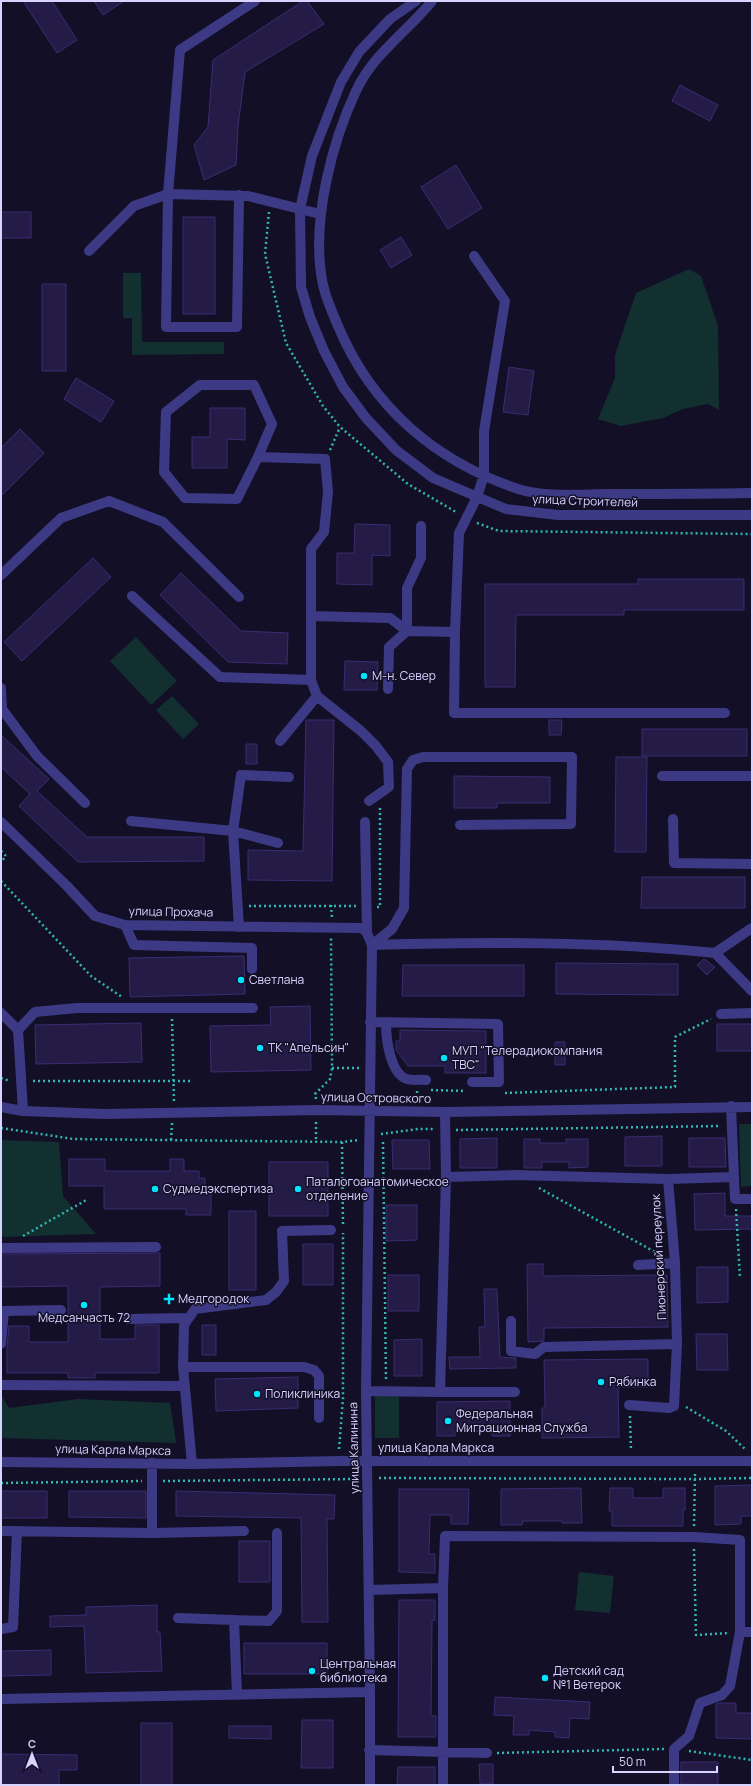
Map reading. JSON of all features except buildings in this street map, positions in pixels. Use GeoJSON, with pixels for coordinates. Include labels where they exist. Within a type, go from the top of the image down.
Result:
{"type":"FeatureCollection","features":[{"type":"Feature","properties":{"kind":"street"},"geometry":{"type":"LineString","coordinates":[[239,196],[238,327],[166,327],[168,194],[180,50],[255,1]]}},
{"type":"Feature","properties":{"kind":"street","name":"улица Строителей"},"geometry":{"type":"LineString","coordinates":[[416,1],[390,19],[359,52],[341,82],[312,156],[300,209],[301,287],[318,337],[343,387],[366,418],[396,450],[433,478],[506,509],[558,515],[752,515]]}},
{"type":"Feature","properties":{"kind":"street","name":"улица Строителей"},"geometry":{"type":"LineString","coordinates":[[432,1],[376,58],[356,90],[333,155],[320,214],[321,272],[326,298],[346,345],[359,369],[378,394],[407,427],[462,466],[520,489],[553,494],[752,493]]}},
{"type":"Feature","properties":{"kind":"street"},"geometry":{"type":"LineString","coordinates":[[89,251],[134,206],[168,194],[248,196],[320,214]]}},
{"type":"Feature","properties":{"kind":"street"},"geometry":{"type":"LineString","coordinates":[[474,256],[505,301],[484,431],[484,475],[477,497],[459,532],[455,632],[454,713],[725,713]]}},
{"type":"Feature","properties":{"kind":"street"},"geometry":{"type":"LineString","coordinates":[[200,385],[254,385],[272,424],[258,457],[237,499],[185,498],[164,472],[166,412],[200,385]]}},
{"type":"Feature","properties":{"kind":"street"},"geometry":{"type":"LineString","coordinates":[[258,457],[325,460],[328,492],[324,532],[311,549],[311,680],[316,696],[361,731],[388,762],[389,787],[369,801]]}},
{"type":"Feature","properties":{"kind":"street"},"geometry":{"type":"LineString","coordinates":[[1,575],[61,518],[109,500],[163,522],[239,597]]}},
{"type":"Feature","properties":{"kind":"street"},"geometry":{"type":"LineString","coordinates":[[408,631],[407,588],[420,558],[420,526]]}},
{"type":"Feature","properties":{"kind":"street"},"geometry":{"type":"LineString","coordinates":[[132,596],[220,677],[311,680]]}},
{"type":"Feature","properties":{"kind":"street"},"geometry":{"type":"LineString","coordinates":[[311,616],[390,618],[408,631],[455,632]]}},
{"type":"Feature","properties":{"kind":"street"},"geometry":{"type":"LineString","coordinates":[[388,689],[389,647],[408,631]]}},
{"type":"Feature","properties":{"kind":"street"},"geometry":{"type":"LineString","coordinates":[[1,688],[2,709],[37,756],[85,804]]}},
{"type":"Feature","properties":{"kind":"street"},"geometry":{"type":"LineString","coordinates":[[280,740],[292,728],[316,696]]}},
{"type":"Feature","properties":{"kind":"street"},"geometry":{"type":"LineString","coordinates":[[372,945],[392,929],[404,908],[407,769],[413,760],[423,757],[572,757],[571,824],[460,825]]}},
{"type":"Feature","properties":{"kind":"street"},"geometry":{"type":"LineString","coordinates":[[239,927],[233,831],[241,775],[289,777]]}},
{"type":"Feature","properties":{"kind":"street"},"geometry":{"type":"LineString","coordinates":[[662,776],[752,776]]}},
{"type":"Feature","properties":{"kind":"street"},"geometry":{"type":"LineString","coordinates":[[674,819],[674,863],[752,864]]}},
{"type":"Feature","properties":{"kind":"street"},"geometry":{"type":"LineString","coordinates":[[132,820],[233,831],[278,843]]}},
{"type":"Feature","properties":{"kind":"street","name":"улица Прохача"},"geometry":{"type":"LineString","coordinates":[[1,822],[66,885],[95,916],[125,925],[362,928],[367,933]]}},
{"type":"Feature","properties":{"kind":"street"},"geometry":{"type":"LineString","coordinates":[[365,822],[365,906],[367,933],[372,945]]}},
{"type":"Feature","properties":{"kind":"street"},"geometry":{"type":"LineString","coordinates":[[125,925],[134,945],[252,948],[252,969]]}},
{"type":"Feature","properties":{"kind":"street"},"geometry":{"type":"LineString","coordinates":[[372,945],[558,944],[658,947],[715,953],[750,931]]}},
{"type":"Feature","properties":{"kind":"street","name":"улица Калинина"},"geometry":{"type":"LineString","coordinates":[[370,1785],[368,1461],[366,1391],[369,1068],[372,945]]}},
{"type":"Feature","properties":{"kind":"street"},"geometry":{"type":"LineString","coordinates":[[715,953],[752,991]]}},
{"type":"Feature","properties":{"kind":"street"},"geometry":{"type":"LineString","coordinates":[[18,1030],[35,1012],[77,1008],[253,1008]]}},
{"type":"Feature","properties":{"kind":"street"},"geometry":{"type":"LineString","coordinates":[[1,1013],[18,1030],[23,1111]]}},
{"type":"Feature","properties":{"kind":"street"},"geometry":{"type":"LineString","coordinates":[[721,1014],[752,1013]]}},
{"type":"Feature","properties":{"kind":"street"},"geometry":{"type":"LineString","coordinates":[[370,1022],[498,1024],[499,1082],[470,1087]]}},
{"type":"Feature","properties":{"kind":"street"},"geometry":{"type":"LineString","coordinates":[[386,1023],[386,1039],[396,1070],[406,1079],[426,1080]]}},
{"type":"Feature","properties":{"kind":"street"},"geometry":{"type":"LineString","coordinates":[[731,1106],[735,1199],[752,1199]]}},
{"type":"Feature","properties":{"kind":"street","name":"улица Островского"},"geometry":{"type":"LineString","coordinates":[[1,1107],[23,1111],[104,1114],[316,1110],[445,1112],[731,1106],[752,1107]]}},
{"type":"Feature","properties":{"kind":"street"},"geometry":{"type":"LineString","coordinates":[[440,1392],[446,1177],[445,1112]]}},
{"type":"Feature","properties":{"kind":"street"},"geometry":{"type":"LineString","coordinates":[[446,1177],[516,1175],[668,1179]]}},
{"type":"Feature","properties":{"kind":"street","name":"Пионерский переулок"},"geometry":{"type":"LineString","coordinates":[[674,1405],[677,1344],[675,1263],[668,1179],[734,1177]]}},
{"type":"Feature","properties":{"kind":"street"},"geometry":{"type":"LineString","coordinates":[[192,1464],[183,1366],[184,1325],[188,1318],[195,1309],[266,1300],[276,1292],[284,1281],[282,1231],[332,1230]]}},
{"type":"Feature","properties":{"kind":"street"},"geometry":{"type":"LineString","coordinates":[[1,1248],[156,1247]]}},
{"type":"Feature","properties":{"kind":"street"},"geometry":{"type":"LineString","coordinates":[[638,1265],[675,1263]]}},
{"type":"Feature","properties":{"kind":"street"},"geometry":{"type":"LineString","coordinates":[[1,1344],[4,1311],[61,1310]]}},
{"type":"Feature","properties":{"kind":"street"},"geometry":{"type":"LineString","coordinates":[[128,1319],[188,1318]]}},
{"type":"Feature","properties":{"kind":"street"},"geometry":{"type":"LineString","coordinates":[[511,1321],[511,1351],[535,1354],[544,1347],[677,1344]]}},
{"type":"Feature","properties":{"kind":"street"},"geometry":{"type":"LineString","coordinates":[[183,1366],[304,1366],[314,1370],[319,1376],[320,1418]]}},
{"type":"Feature","properties":{"kind":"street"},"geometry":{"type":"LineString","coordinates":[[1,1385],[185,1386]]}},
{"type":"Feature","properties":{"kind":"street"},"geometry":{"type":"LineString","coordinates":[[366,1391],[515,1392]]}},
{"type":"Feature","properties":{"kind":"street"},"geometry":{"type":"LineString","coordinates":[[629,1405],[669,1408],[674,1405]]}},
{"type":"Feature","properties":{"kind":"street","name":"улица Карла Маркса"},"geometry":{"type":"LineString","coordinates":[[1,1462],[192,1464],[339,1461],[694,1460],[750,1457]]}},
{"type":"Feature","properties":{"kind":"street"},"geometry":{"type":"LineString","coordinates":[[152,1463],[152,1532]]}},
{"type":"Feature","properties":{"kind":"street"},"geometry":{"type":"LineString","coordinates":[[1,1531],[244,1531]]}},
{"type":"Feature","properties":{"kind":"street"},"geometry":{"type":"LineString","coordinates":[[1,1629],[13,1627],[17,1531]]}},
{"type":"Feature","properties":{"kind":"street"},"geometry":{"type":"LineString","coordinates":[[178,1618],[269,1621],[277,1611],[277,1532]]}},
{"type":"Feature","properties":{"kind":"street"},"geometry":{"type":"LineString","coordinates":[[443,1785],[443,1588],[445,1536],[694,1537],[740,1540],[740,1632],[730,1686],[722,1695],[700,1703],[688,1736],[674,1749],[674,1785]]}},
{"type":"Feature","properties":{"kind":"street"},"geometry":{"type":"LineString","coordinates":[[369,1590],[443,1588]]}},
{"type":"Feature","properties":{"kind":"street"},"geometry":{"type":"LineString","coordinates":[[234,1620],[237,1695]]}},
{"type":"Feature","properties":{"kind":"street"},"geometry":{"type":"LineString","coordinates":[[740,1632],[752,1632]]}},
{"type":"Feature","properties":{"kind":"street"},"geometry":{"type":"LineString","coordinates":[[1,1699],[370,1692]]}},
{"type":"Feature","properties":{"kind":"street"},"geometry":{"type":"LineString","coordinates":[[369,1750],[487,1753]]}},
{"type":"Feature","properties":{"kind":"path"},"geometry":{"type":"LineString","coordinates":[[325,460],[340,427]]}},
{"type":"Feature","properties":{"kind":"path"},"geometry":{"type":"LineString","coordinates":[[238,906],[332,905],[380,907],[380,810]]}},
{"type":"Feature","properties":{"kind":"path"},"geometry":{"type":"LineString","coordinates":[[1,851],[6,856],[1,862]]}},
{"type":"Feature","properties":{"kind":"path"},"geometry":{"type":"LineString","coordinates":[[1,881],[91,976],[139,1008]]}},
{"type":"Feature","properties":{"kind":"path"},"geometry":{"type":"LineString","coordinates":[[316,1141],[316,1094],[330,1079],[332,1068],[332,905]]}},
{"type":"Feature","properties":{"kind":"path"},"geometry":{"type":"LineString","coordinates":[[499,1092],[675,1087],[675,1037],[721,1014]]}},
{"type":"Feature","properties":{"kind":"path"},"geometry":{"type":"LineString","coordinates":[[171,1062],[172,1033]]}},
{"type":"Feature","properties":{"kind":"path"},"geometry":{"type":"LineString","coordinates":[[332,1068],[369,1068]]}},
{"type":"Feature","properties":{"kind":"path"},"geometry":{"type":"LineString","coordinates":[[1,1078],[10,1081],[190,1081]]}},
{"type":"Feature","properties":{"kind":"path"},"geometry":{"type":"LineString","coordinates":[[411,1087],[417,1090],[470,1087]]}},
{"type":"Feature","properties":{"kind":"path"},"geometry":{"type":"LineString","coordinates":[[382,1133],[387,1391]]}},
{"type":"Feature","properties":{"kind":"path"},"geometry":{"type":"LineString","coordinates":[[339,1480],[343,1398],[342,1142]]}},
{"type":"Feature","properties":{"kind":"path"},"geometry":{"type":"LineString","coordinates":[[536,1186],[675,1263]]}},
{"type":"Feature","properties":{"kind":"path"},"geometry":{"type":"LineString","coordinates":[[22,1236],[88,1199]]}},
{"type":"Feature","properties":{"kind":"path"},"geometry":{"type":"LineString","coordinates":[[735,1199],[740,1278]]}},
{"type":"Feature","properties":{"kind":"path"},"geometry":{"type":"LineString","coordinates":[[629,1405],[632,1479]]}},
{"type":"Feature","properties":{"kind":"path"},"geometry":{"type":"LineString","coordinates":[[674,1405],[726,1431],[750,1457]]}},
{"type":"Feature","properties":{"kind":"path"},"geometry":{"type":"LineString","coordinates":[[694,1460],[696,1635],[740,1632]]}},
{"type":"Feature","properties":{"kind":"path"},"geometry":{"type":"LineString","coordinates":[[487,1753],[674,1749],[752,1760]]}},
{"type":"Feature","properties":{"kind":"green space"},"geometry":{"type":"Polygon","coordinates":[[[689,269],[701,276],[718,326],[719,410],[708,404],[683,409],[663,418],[621,426],[598,419],[615,378],[615,355],[636,293],[689,269]]]}},
{"type":"Feature","properties":{"kind":"green space"},"geometry":{"type":"Polygon","coordinates":[[[123,273],[141,273],[142,342],[224,342],[224,354],[132,355],[132,318],[123,318],[123,273]]]}},
{"type":"Feature","properties":{"kind":"green space"},"geometry":{"type":"Polygon","coordinates":[[[136,637],[177,681],[151,705],[110,661],[136,637]]]}},
{"type":"Feature","properties":{"kind":"green space"},"geometry":{"type":"Polygon","coordinates":[[[172,696],[199,724],[183,739],[156,710],[172,696]]]}},
{"type":"Feature","properties":{"kind":"green space"},"geometry":{"type":"Polygon","coordinates":[[[739,1124],[752,1124],[752,1186],[741,1187],[739,1124]]]}},
{"type":"Feature","properties":{"kind":"green space"},"geometry":{"type":"Polygon","coordinates":[[[1,1140],[59,1142],[63,1196],[96,1234],[1,1237],[1,1140]]]}},
{"type":"Feature","properties":{"kind":"green space"},"geometry":{"type":"Polygon","coordinates":[[[1,1395],[9,1408],[78,1399],[170,1403],[176,1443],[1,1438],[1,1395]]]}},
{"type":"Feature","properties":{"kind":"green space"},"geometry":{"type":"Polygon","coordinates":[[[375,1395],[399,1395],[399,1438],[375,1438],[375,1395]]]}},
{"type":"Feature","properties":{"kind":"green space"},"geometry":{"type":"Polygon","coordinates":[[[579,1572],[614,1576],[610,1613],[575,1610],[579,1572]]]}},
{"type":"Feature","properties":{"kind":"place","name":"М-н. Север"},"geometry":{"type":"Point","coordinates":[364,676]}},
{"type":"Feature","properties":{"kind":"place","name":"Светлана"},"geometry":{"type":"Point","coordinates":[241,980]}},
{"type":"Feature","properties":{"kind":"place","name":"ТК \"Апельсин\""},"geometry":{"type":"Point","coordinates":[260,1048]}},
{"type":"Feature","properties":{"kind":"place","name":"МУП \"Телерадиокомпания ТВС\""},"geometry":{"type":"Point","coordinates":[444,1058]}},
{"type":"Feature","properties":{"kind":"place","name":"Судмедэкспертиза"},"geometry":{"type":"Point","coordinates":[155,1189]}},
{"type":"Feature","properties":{"kind":"place","name":"Паталогоанатомическое отделение"},"geometry":{"type":"Point","coordinates":[298,1189]}},
{"type":"Feature","properties":{"kind":"place","name":"Медгородок"},"geometry":{"type":"Point","coordinates":[169,1299]}},
{"type":"Feature","properties":{"kind":"place","name":"Медсанчасть 72"},"geometry":{"type":"Point","coordinates":[84,1305]}},
{"type":"Feature","properties":{"kind":"place","name":"Рябинка"},"geometry":{"type":"Point","coordinates":[601,1382]}},
{"type":"Feature","properties":{"kind":"place","name":"Поликлиника"},"geometry":{"type":"Point","coordinates":[257,1394]}},
{"type":"Feature","properties":{"kind":"place","name":"Федеральная Миграционная Служба"},"geometry":{"type":"Point","coordinates":[448,1421]}},
{"type":"Feature","properties":{"kind":"place","name":"Центральная библиотека"},"geometry":{"type":"Point","coordinates":[312,1671]}},
{"type":"Feature","properties":{"kind":"place","name":"Детский сад №1 Ветерок"},"geometry":{"type":"Point","coordinates":[545,1678]}}]}
